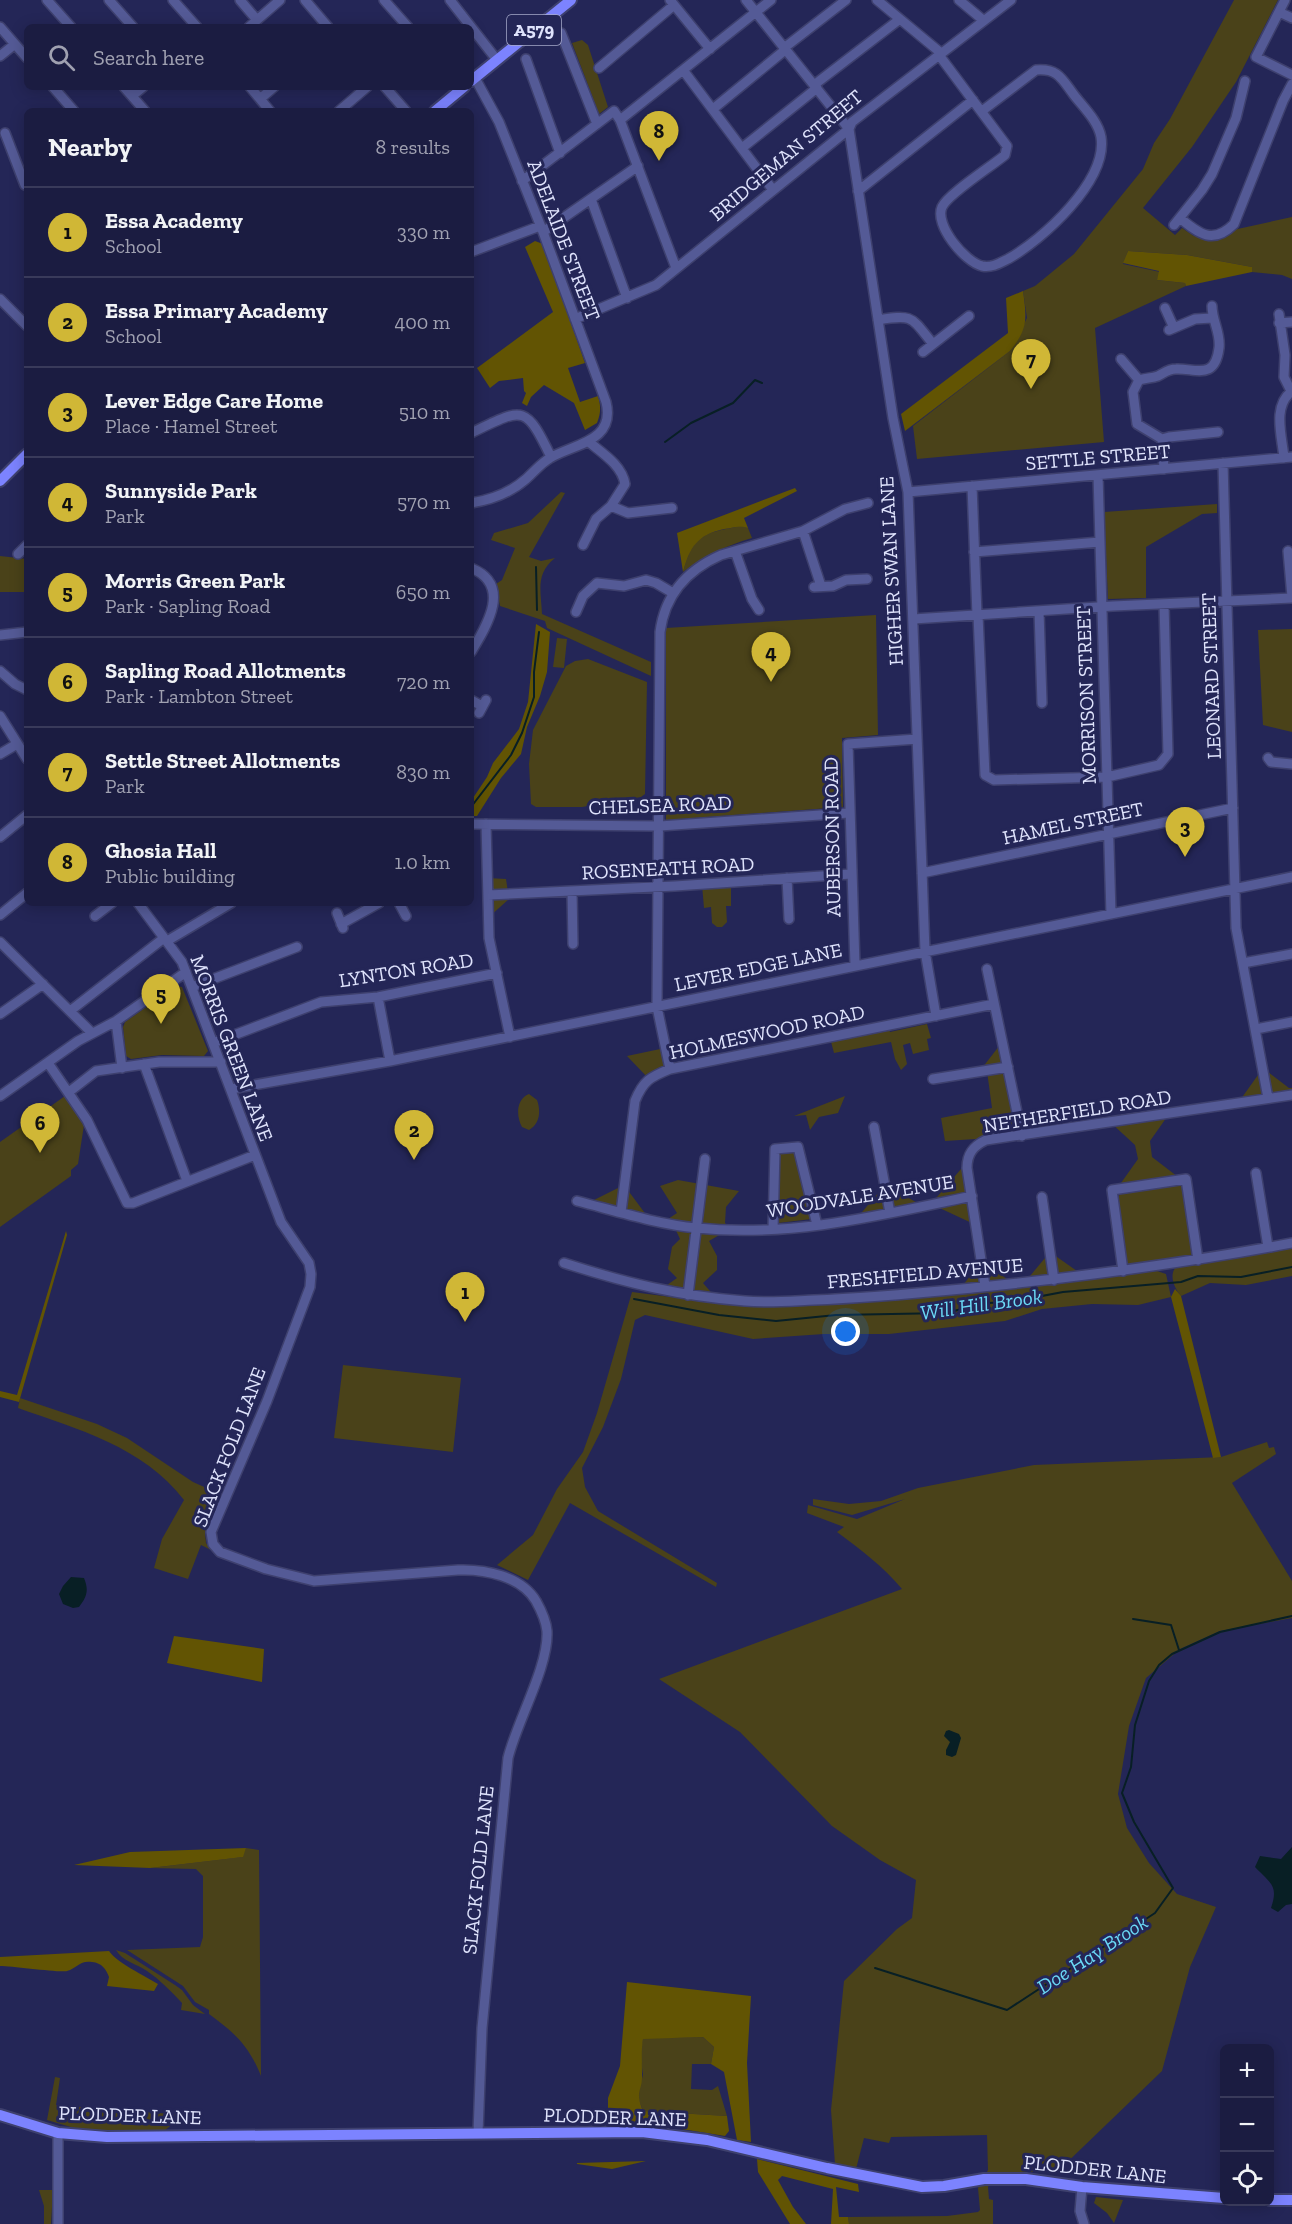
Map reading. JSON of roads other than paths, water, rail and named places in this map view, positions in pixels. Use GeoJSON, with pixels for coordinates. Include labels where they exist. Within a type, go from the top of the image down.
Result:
{"type":"FeatureCollection","features":[{"type":"Feature","properties":{"kind":"main road","name":"A579"},"geometry":{"type":"LineString","coordinates":[[474,78],[571,0]]}},
{"type":"Feature","properties":{"kind":"main road"},"geometry":{"type":"LineString","coordinates":[[438,108],[459,90]]}},
{"type":"Feature","properties":{"kind":"main road"},"geometry":{"type":"LineString","coordinates":[[0,481],[24,457]]}},
{"type":"Feature","properties":{"kind":"main road","name":"PLODDER LANE"},"geometry":{"type":"LineString","coordinates":[[0,2115],[58,2133],[107,2137],[642,2132],[707,2140],[908,2186],[934,2187],[984,2179],[1015,2179],[1040,2180],[1082,2187],[1220,2198]]}},
{"type":"Feature","properties":{"kind":"main road"},"geometry":{"type":"LineString","coordinates":[[1274,2199],[1292,2200]]}},
{"type":"Feature","properties":{"kind":"street"},"geometry":{"type":"LineString","coordinates":[[47,0],[69,24]]}},
{"type":"Feature","properties":{"kind":"street"},"geometry":{"type":"LineString","coordinates":[[109,0],[130,24]]}},
{"type":"Feature","properties":{"kind":"street"},"geometry":{"type":"LineString","coordinates":[[173,0],[194,24]]}},
{"type":"Feature","properties":{"kind":"street"},"geometry":{"type":"LineString","coordinates":[[240,0],[257,20]]}},
{"type":"Feature","properties":{"kind":"street"},"geometry":{"type":"LineString","coordinates":[[252,24],[280,0]]}},
{"type":"Feature","properties":{"kind":"street"},"geometry":{"type":"LineString","coordinates":[[305,0],[325,24]]}},
{"type":"Feature","properties":{"kind":"street"},"geometry":{"type":"LineString","coordinates":[[384,0],[405,24]]}},
{"type":"Feature","properties":{"kind":"street"},"geometry":{"type":"LineString","coordinates":[[450,0],[469,24]]}},
{"type":"Feature","properties":{"kind":"street"},"geometry":{"type":"LineString","coordinates":[[746,0],[849,129]]}},
{"type":"Feature","properties":{"kind":"street"},"geometry":{"type":"LineString","coordinates":[[620,120],[771,0]]}},
{"type":"Feature","properties":{"kind":"street"},"geometry":{"type":"LineString","coordinates":[[713,110],[846,0]]}},
{"type":"Feature","properties":{"kind":"street"},"geometry":{"type":"LineString","coordinates":[[877,0],[940,54],[973,100],[1006,142],[1005,155],[941,207],[940,216],[945,231],[969,260],[989,267],[1022,251],[1062,216],[1088,184],[1097,164],[1101,146],[1097,124],[1057,73],[1046,69],[1036,70],[982,111]]}},
{"type":"Feature","properties":{"kind":"street"},"geometry":{"type":"LineString","coordinates":[[959,0],[983,20]]}},
{"type":"Feature","properties":{"kind":"street","name":"BRIDGEMAN STREET"},"geometry":{"type":"LineString","coordinates":[[575,319],[656,285],[849,129],[852,122],[1011,0]]}},
{"type":"Feature","properties":{"kind":"street"},"geometry":{"type":"LineString","coordinates":[[1285,0],[1256,57],[1292,75]]}},
{"type":"Feature","properties":{"kind":"street"},"geometry":{"type":"LineString","coordinates":[[599,68],[672,3],[710,49]]}},
{"type":"Feature","properties":{"kind":"street"},"geometry":{"type":"LineString","coordinates":[[1279,12],[1292,18]]}},
{"type":"Feature","properties":{"kind":"street"},"geometry":{"type":"LineString","coordinates":[[742,148],[900,19]]}},
{"type":"Feature","properties":{"kind":"street"},"geometry":{"type":"LineString","coordinates":[[0,27],[24,54]]}},
{"type":"Feature","properties":{"kind":"street"},"geometry":{"type":"LineString","coordinates":[[474,31],[497,60]]}},
{"type":"Feature","properties":{"kind":"street"},"geometry":{"type":"LineString","coordinates":[[561,33],[597,124]]}},
{"type":"Feature","properties":{"kind":"street"},"geometry":{"type":"LineString","coordinates":[[0,56],[15,44]]}},
{"type":"Feature","properties":{"kind":"street"},"geometry":{"type":"LineString","coordinates":[[526,59],[560,153]]}},
{"type":"Feature","properties":{"kind":"street"},"geometry":{"type":"LineString","coordinates":[[683,69],[773,190]]}},
{"type":"Feature","properties":{"kind":"street","name":"ADELAIDE STREET"},"geometry":{"type":"LineString","coordinates":[[474,81],[499,122],[542,229],[606,402],[606,419],[598,434],[589,442]]}},
{"type":"Feature","properties":{"kind":"street"},"geometry":{"type":"LineString","coordinates":[[1245,81],[1234,123],[1212,174],[1177,222],[1204,235],[1214,236],[1234,224],[1283,101],[1292,84]]}},
{"type":"Feature","properties":{"kind":"street"},"geometry":{"type":"LineString","coordinates":[[56,90],[71,108]]}},
{"type":"Feature","properties":{"kind":"street"},"geometry":{"type":"LineString","coordinates":[[127,90],[142,108]]}},
{"type":"Feature","properties":{"kind":"street"},"geometry":{"type":"LineString","coordinates":[[132,96],[139,90]]}},
{"type":"Feature","properties":{"kind":"street"},"geometry":{"type":"LineString","coordinates":[[252,90],[267,108]]}},
{"type":"Feature","properties":{"kind":"street"},"geometry":{"type":"LineString","coordinates":[[260,99],[270,90]]}},
{"type":"Feature","properties":{"kind":"street"},"geometry":{"type":"LineString","coordinates":[[343,108],[364,90]]}},
{"type":"Feature","properties":{"kind":"street"},"geometry":{"type":"LineString","coordinates":[[388,90],[403,108]]}},
{"type":"Feature","properties":{"kind":"street"},"geometry":{"type":"LineString","coordinates":[[858,191],[973,100]]}},
{"type":"Feature","properties":{"kind":"street"},"geometry":{"type":"LineString","coordinates":[[522,181],[614,111],[620,120],[676,268]]}},
{"type":"Feature","properties":{"kind":"street","name":"HIGHER SWAN LANE"},"geometry":{"type":"LineString","coordinates":[[849,129],[893,418],[908,492],[925,951],[936,1016]]}},
{"type":"Feature","properties":{"kind":"street"},"geometry":{"type":"LineString","coordinates":[[4,133],[24,180]]}},
{"type":"Feature","properties":{"kind":"street"},"geometry":{"type":"LineString","coordinates":[[474,251],[542,229],[591,199],[638,166]]}},
{"type":"Feature","properties":{"kind":"street"},"geometry":{"type":"LineString","coordinates":[[591,199],[627,298]]}},
{"type":"Feature","properties":{"kind":"street"},"geometry":{"type":"LineString","coordinates":[[0,298],[24,323]]}},
{"type":"Feature","properties":{"kind":"street"},"geometry":{"type":"LineString","coordinates":[[1139,380],[1172,369],[1195,372],[1209,367],[1219,349],[1219,338],[1212,318],[1212,306]]}},
{"type":"Feature","properties":{"kind":"street"},"geometry":{"type":"LineString","coordinates":[[1165,308],[1171,329],[1195,319],[1212,318]]}},
{"type":"Feature","properties":{"kind":"street"},"geometry":{"type":"LineString","coordinates":[[878,320],[902,316],[911,319],[933,344]]}},
{"type":"Feature","properties":{"kind":"street"},"geometry":{"type":"LineString","coordinates":[[923,352],[957,320],[969,316]]}},
{"type":"Feature","properties":{"kind":"street"},"geometry":{"type":"LineString","coordinates":[[1288,457],[1280,412],[1282,402],[1291,391],[1284,377],[1285,355],[1279,319],[1292,322]]}},
{"type":"Feature","properties":{"kind":"street"},"geometry":{"type":"LineString","coordinates":[[1120,359],[1139,380]]}},
{"type":"Feature","properties":{"kind":"street"},"geometry":{"type":"LineString","coordinates":[[1209,367],[1217,376]]}},
{"type":"Feature","properties":{"kind":"street"},"geometry":{"type":"LineString","coordinates":[[1139,380],[1134,392],[1135,419],[1140,428],[1162,439],[1169,436],[1218,432]]}},
{"type":"Feature","properties":{"kind":"street"},"geometry":{"type":"LineString","coordinates":[[474,432],[505,417],[519,415],[526,417],[536,426],[551,457]]}},
{"type":"Feature","properties":{"kind":"street"},"geometry":{"type":"LineString","coordinates":[[1162,439],[1164,469]]}},
{"type":"Feature","properties":{"kind":"street"},"geometry":{"type":"LineString","coordinates":[[474,502],[492,499],[509,491],[551,457],[589,442],[614,464],[624,478],[623,489],[611,506],[596,519],[588,543]]}},
{"type":"Feature","properties":{"kind":"street","name":"SETTLE STREET"},"geometry":{"type":"LineString","coordinates":[[908,492],[1288,457]]}},
{"type":"Feature","properties":{"kind":"street","name":"LEONARD STREET"},"geometry":{"type":"LineString","coordinates":[[1223,463],[1236,928],[1268,1098]]}},
{"type":"Feature","properties":{"kind":"street","name":"MORRISON STREET"},"geometry":{"type":"LineString","coordinates":[[1098,475],[1111,914]]}},
{"type":"Feature","properties":{"kind":"street"},"geometry":{"type":"LineString","coordinates":[[972,486],[985,775],[994,780],[1107,777],[1159,765],[1168,756],[1164,604]]}},
{"type":"Feature","properties":{"kind":"street"},"geometry":{"type":"LineString","coordinates":[[670,1069],[657,1007],[661,624],[673,592],[695,569],[708,560],[803,531],[868,503]]}},
{"type":"Feature","properties":{"kind":"street"},"geometry":{"type":"LineString","coordinates":[[611,506],[628,513],[657,506],[672,508]]}},
{"type":"Feature","properties":{"kind":"street"},"geometry":{"type":"LineString","coordinates":[[803,531],[818,587],[833,586],[846,580],[855,583],[867,579]]}},
{"type":"Feature","properties":{"kind":"street"},"geometry":{"type":"LineString","coordinates":[[974,552],[1100,542]]}},
{"type":"Feature","properties":{"kind":"street"},"geometry":{"type":"LineString","coordinates":[[18,554],[24,548]]}},
{"type":"Feature","properties":{"kind":"street"},"geometry":{"type":"LineString","coordinates":[[735,550],[750,602],[759,610]]}},
{"type":"Feature","properties":{"kind":"street"},"geometry":{"type":"LineString","coordinates":[[913,619],[1292,598],[1288,551]]}},
{"type":"Feature","properties":{"kind":"street"},"geometry":{"type":"LineString","coordinates":[[474,570],[490,583],[494,600],[489,622],[474,646]]}},
{"type":"Feature","properties":{"kind":"street"},"geometry":{"type":"LineString","coordinates":[[576,612],[578,598],[593,585],[602,582],[619,586],[646,580],[673,592]]}},
{"type":"Feature","properties":{"kind":"street"},"geometry":{"type":"LineString","coordinates":[[1039,611],[1042,704]]}},
{"type":"Feature","properties":{"kind":"street"},"geometry":{"type":"LineString","coordinates":[[0,635],[24,632]]}},
{"type":"Feature","properties":{"kind":"street"},"geometry":{"type":"LineString","coordinates":[[0,671],[24,688]]}},
{"type":"Feature","properties":{"kind":"street"},"geometry":{"type":"LineString","coordinates":[[474,702],[482,706]]}},
{"type":"Feature","properties":{"kind":"street"},"geometry":{"type":"LineString","coordinates":[[0,716],[24,754]]}},
{"type":"Feature","properties":{"kind":"street","name":"AUBERSON ROAD"},"geometry":{"type":"LineString","coordinates":[[855,965],[850,874],[848,744],[916,739]]}},
{"type":"Feature","properties":{"kind":"street"},"geometry":{"type":"LineString","coordinates":[[0,754],[17,744]]}},
{"type":"Feature","properties":{"kind":"street"},"geometry":{"type":"LineString","coordinates":[[1268,758],[1271,762],[1292,764]]}},
{"type":"Feature","properties":{"kind":"street","name":"HAMEL STREET"},"geometry":{"type":"LineString","coordinates":[[921,873],[1233,808]]}},
{"type":"Feature","properties":{"kind":"street","name":"CHELSEA ROAD"},"geometry":{"type":"LineString","coordinates":[[474,824],[660,826],[849,813]]}},
{"type":"Feature","properties":{"kind":"street"},"geometry":{"type":"LineString","coordinates":[[0,837],[24,817]]}},
{"type":"Feature","properties":{"kind":"street"},"geometry":{"type":"LineString","coordinates":[[486,824],[489,938],[510,1037]]}},
{"type":"Feature","properties":{"kind":"street","name":"ROSENEATH ROAD"},"geometry":{"type":"LineString","coordinates":[[488,895],[659,887],[850,874]]}},
{"type":"Feature","properties":{"kind":"street","name":"LEVER EDGE LANE"},"geometry":{"type":"LineString","coordinates":[[231,1089],[390,1061],[1292,877]]}},
{"type":"Feature","properties":{"kind":"street"},"geometry":{"type":"LineString","coordinates":[[787,878],[789,919]]}},
{"type":"Feature","properties":{"kind":"street"},"geometry":{"type":"LineString","coordinates":[[572,891],[573,944]]}},
{"type":"Feature","properties":{"kind":"street"},"geometry":{"type":"LineString","coordinates":[[0,915],[24,895]]}},
{"type":"Feature","properties":{"kind":"street"},"geometry":{"type":"LineString","coordinates":[[95,916],[108,906]]}},
{"type":"Feature","properties":{"kind":"street","name":"MORRIS GREEN LANE"},"geometry":{"type":"LineString","coordinates":[[140,906],[180,959],[186,972],[265,1181]]}},
{"type":"Feature","properties":{"kind":"street"},"geometry":{"type":"LineString","coordinates":[[70,1011],[166,940],[226,906]]}},
{"type":"Feature","properties":{"kind":"street"},"geometry":{"type":"LineString","coordinates":[[337,913],[342,926],[374,906]]}},
{"type":"Feature","properties":{"kind":"street"},"geometry":{"type":"LineString","coordinates":[[401,906],[406,916]]}},
{"type":"Feature","properties":{"kind":"street"},"geometry":{"type":"LineString","coordinates":[[0,942],[92,1033]]}},
{"type":"Feature","properties":{"kind":"street"},"geometry":{"type":"LineString","coordinates":[[192,987],[297,947]]}},
{"type":"Feature","properties":{"kind":"street"},"geometry":{"type":"LineString","coordinates":[[1243,963],[1292,954]]}},
{"type":"Feature","properties":{"kind":"street"},"geometry":{"type":"LineString","coordinates":[[987,969],[1022,1136]]}},
{"type":"Feature","properties":{"kind":"street"},"geometry":{"type":"LineString","coordinates":[[0,1096],[92,1033],[116,1021],[186,972]]}},
{"type":"Feature","properties":{"kind":"street","name":"LYNTON ROAD"},"geometry":{"type":"LineString","coordinates":[[213,1043],[321,1002],[378,997],[497,974]]}},
{"type":"Feature","properties":{"kind":"street"},"geometry":{"type":"LineString","coordinates":[[0,1014],[43,984]]}},
{"type":"Feature","properties":{"kind":"street"},"geometry":{"type":"LineString","coordinates":[[378,997],[390,1061]]}},
{"type":"Feature","properties":{"kind":"street","name":"HOLMESWOOD ROAD"},"geometry":{"type":"LineString","coordinates":[[621,1212],[635,1101],[640,1088],[649,1079],[670,1069],[994,1004]]}},
{"type":"Feature","properties":{"kind":"street"},"geometry":{"type":"LineString","coordinates":[[116,1021],[122,1068]]}},
{"type":"Feature","properties":{"kind":"street"},"geometry":{"type":"LineString","coordinates":[[1256,1029],[1292,1022]]}},
{"type":"Feature","properties":{"kind":"street"},"geometry":{"type":"LineString","coordinates":[[69,1092],[93,1073],[175,1061],[221,1062]]}},
{"type":"Feature","properties":{"kind":"street"},"geometry":{"type":"LineString","coordinates":[[48,1063],[69,1092],[99,1142],[127,1203],[133,1203],[255,1155]]}},
{"type":"Feature","properties":{"kind":"street"},"geometry":{"type":"LineString","coordinates":[[144,1064],[187,1181]]}},
{"type":"Feature","properties":{"kind":"street"},"geometry":{"type":"LineString","coordinates":[[933,1079],[1008,1067]]}},
{"type":"Feature","properties":{"kind":"street","name":"NETHERFIELD ROAD"},"geometry":{"type":"LineString","coordinates":[[985,1286],[967,1168],[968,1156],[972,1149],[986,1140],[1292,1095]]}},
{"type":"Feature","properties":{"kind":"street"},"geometry":{"type":"LineString","coordinates":[[874,1127],[890,1213]]}},
{"type":"Feature","properties":{"kind":"street"},"geometry":{"type":"LineString","coordinates":[[773,1229],[775,1149],[798,1147],[817,1225]]}},
{"type":"Feature","properties":{"kind":"street"},"geometry":{"type":"LineString","coordinates":[[688,1295],[705,1159]]}},
{"type":"Feature","properties":{"kind":"street"},"geometry":{"type":"LineString","coordinates":[[1256,1173],[1268,1247]]}},
{"type":"Feature","properties":{"kind":"street"},"geometry":{"type":"LineString","coordinates":[[1123,1271],[1112,1190],[1186,1179],[1198,1260]]}},
{"type":"Feature","properties":{"kind":"street","name":"SLACK FOLD LANE"},"geometry":{"type":"LineString","coordinates":[[265,1181],[285,1230],[309,1263],[311,1281],[267,1401],[211,1532],[213,1544],[220,1552],[227,1555],[266,1569],[314,1581],[458,1570],[482,1571],[521,1585],[533,1597],[545,1622],[547,1639],[544,1656],[517,1727],[507,1765],[483,2008],[478,2133]]}},
{"type":"Feature","properties":{"kind":"street","name":"WOODVALE AVENUE"},"geometry":{"type":"LineString","coordinates":[[577,1201],[650,1220],[697,1228],[773,1229],[817,1225],[890,1213],[972,1196]]}},
{"type":"Feature","properties":{"kind":"street"},"geometry":{"type":"LineString","coordinates":[[1042,1197],[1054,1280]]}},
{"type":"Feature","properties":{"kind":"street","name":"FRESHFIELD AVENUE"},"geometry":{"type":"LineString","coordinates":[[564,1263],[636,1286],[688,1295],[748,1301],[786,1301],[862,1298],[1054,1280],[1198,1260],[1292,1243]]}},
{"type":"Feature","properties":{"kind":"street"},"geometry":{"type":"LineString","coordinates":[[58,2133],[58,2224]]}},
{"type":"Feature","properties":{"kind":"street"},"geometry":{"type":"LineString","coordinates":[[1082,2187],[1080,2211],[1084,2224]]}},
{"type":"Feature","properties":{"kind":"water"},"geometry":{"type":"Polygon","coordinates":[[[71,1577],[84,1578],[87,1590],[79,1607],[73,1608],[63,1604],[59,1594],[71,1577]]]}},
{"type":"Feature","properties":{"kind":"water"},"geometry":{"type":"Polygon","coordinates":[[[949,1730],[959,1734],[961,1738],[956,1755],[952,1757],[946,1755],[950,1742],[944,1736],[949,1730]]]}},
{"type":"Feature","properties":{"kind":"water"},"geometry":{"type":"Polygon","coordinates":[[[1292,1847],[1292,1904],[1286,1905],[1278,1912],[1271,1908],[1274,1894],[1272,1885],[1255,1867],[1260,1856],[1281,1859],[1292,1847]]]}},
{"type":"Feature","properties":{"kind":"waterway"},"geometry":{"type":"LineString","coordinates":[[665,442],[691,423],[733,403],[755,380],[762,383]]}},
{"type":"Feature","properties":{"kind":"waterway"},"geometry":{"type":"LineString","coordinates":[[536,567],[537,610]]}},
{"type":"Feature","properties":{"kind":"waterway"},"geometry":{"type":"LineString","coordinates":[[474,803],[511,755],[522,733],[534,697],[534,672],[539,632]]}},
{"type":"Feature","properties":{"kind":"waterway","name":"Will Hill Brook"},"geometry":{"type":"LineString","coordinates":[[634,1299],[719,1315],[776,1321],[836,1315],[947,1313],[972,1306],[980,1308],[987,1303],[1010,1302],[1063,1292],[1181,1282],[1198,1276],[1241,1277],[1292,1267]]}},
{"type":"Feature","properties":{"kind":"waterway","name":"Doe Hay Brook"},"geometry":{"type":"LineString","coordinates":[[875,1968],[1007,2010],[1155,1913],[1173,1888],[1134,1822],[1122,1793],[1131,1767],[1135,1725],[1149,1681],[1159,1665],[1172,1654],[1220,1632],[1292,1616]]}},
{"type":"Feature","properties":{"kind":"waterway"},"geometry":{"type":"LineString","coordinates":[[1133,1619],[1171,1625],[1179,1650]]}},
{"type":"Feature","properties":{"kind":"place","name":"Ghosia Hall"},"geometry":{"type":"Point","coordinates":[659,161]}},
{"type":"Feature","properties":{"kind":"place","name":"Settle Street Allotments"},"geometry":{"type":"Point","coordinates":[1031,389]}},
{"type":"Feature","properties":{"kind":"place","name":"Sunnyside Park"},"geometry":{"type":"Point","coordinates":[771,682]}},
{"type":"Feature","properties":{"kind":"place","name":"Lever Edge Care Home"},"geometry":{"type":"Point","coordinates":[1185,857]}},
{"type":"Feature","properties":{"kind":"place","name":"Morris Green Park"},"geometry":{"type":"Point","coordinates":[161,1024]}},
{"type":"Feature","properties":{"kind":"place","name":"Sapling Road Allotments"},"geometry":{"type":"Point","coordinates":[40,1153]}},
{"type":"Feature","properties":{"kind":"place","name":"Essa Primary Academy"},"geometry":{"type":"Point","coordinates":[414,1160]}},
{"type":"Feature","properties":{"kind":"place","name":"Essa Academy"},"geometry":{"type":"Point","coordinates":[465,1322]}}]}
